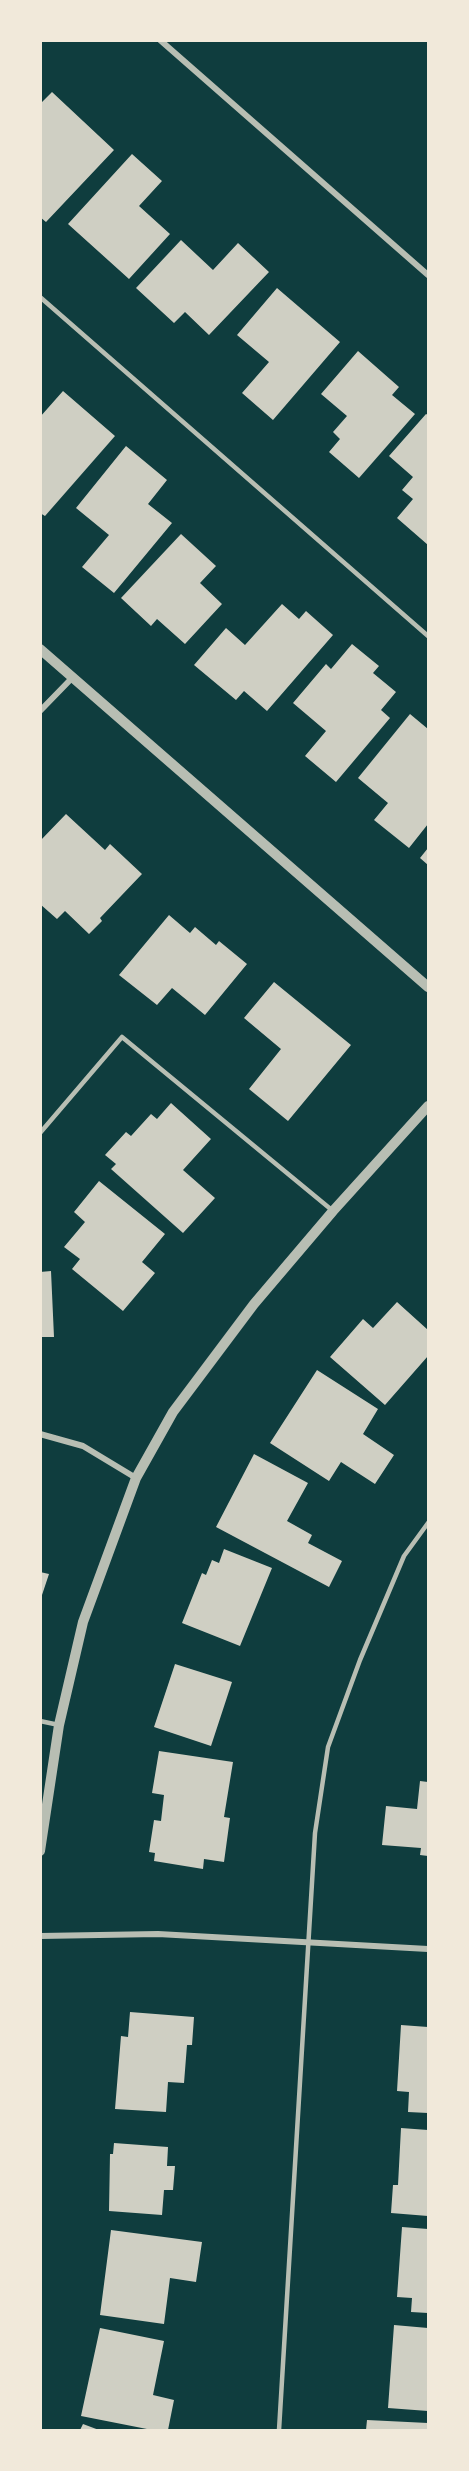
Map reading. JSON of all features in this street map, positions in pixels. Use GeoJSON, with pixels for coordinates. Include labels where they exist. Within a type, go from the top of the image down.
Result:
{"type":"FeatureCollection","features":[{"type":"Feature","properties":{"kind":"street"},"geometry":{"type":"LineString","coordinates":[[160,40],[429,274]]}},
{"type":"Feature","properties":{"kind":"street"},"geometry":{"type":"LineString","coordinates":[[40,650],[429,987]]}},
{"type":"Feature","properties":{"kind":"street"},"geometry":{"type":"LineString","coordinates":[[40,711],[73,677]]}},
{"type":"Feature","properties":{"kind":"street"},"geometry":{"type":"LineString","coordinates":[[40,1851],[59,1725],[83,1622],[136,1478],[173,1412],[254,1304],[333,1211],[429,1106]]}},
{"type":"Feature","properties":{"kind":"street"},"geometry":{"type":"LineString","coordinates":[[40,1434],[83,1446],[136,1478]]}},
{"type":"Feature","properties":{"kind":"street"},"geometry":{"type":"LineString","coordinates":[[40,1936],[158,1934],[429,1949]]}},
{"type":"Feature","properties":{"kind":"lane"},"geometry":{"type":"LineString","coordinates":[[40,297],[429,636]]}},
{"type":"Feature","properties":{"kind":"lane"},"geometry":{"type":"LineString","coordinates":[[40,1133],[122,1037],[333,1211]]}},
{"type":"Feature","properties":{"kind":"lane"},"geometry":{"type":"LineString","coordinates":[[279,2430],[315,1833],[328,1747],[360,1660],[404,1556],[429,1523]]}},
{"type":"Feature","properties":{"kind":"lane"},"geometry":{"type":"LineString","coordinates":[[40,1721],[59,1725]]}},
{"type":"Feature","properties":{"kind":"building"},"geometry":{"type":"Polygon","coordinates":[[[52,92],[114,150],[46,222],[40,217],[40,104],[52,92]]]}},
{"type":"Feature","properties":{"kind":"building"},"geometry":{"type":"Polygon","coordinates":[[[132,154],[162,181],[139,206],[170,234],[129,279],[68,224],[132,154]]]}},
{"type":"Feature","properties":{"kind":"building"},"geometry":{"type":"Polygon","coordinates":[[[181,240],[213,270],[238,243],[269,272],[209,335],[185,312],[174,323],[136,288],[181,240]]]}},
{"type":"Feature","properties":{"kind":"building"},"geometry":{"type":"Polygon","coordinates":[[[277,288],[340,342],[273,420],[242,393],[269,362],[237,335],[277,288]]]}},
{"type":"Feature","properties":{"kind":"building"},"geometry":{"type":"Polygon","coordinates":[[[358,351],[399,387],[392,395],[415,414],[359,478],[329,452],[340,439],[333,432],[347,416],[321,394],[358,351]]]}},
{"type":"Feature","properties":{"kind":"building"},"geometry":{"type":"Polygon","coordinates":[[[63,391],[115,436],[45,516],[40,513],[40,417],[63,391]]]}},
{"type":"Feature","properties":{"kind":"building"},"geometry":{"type":"Polygon","coordinates":[[[426,414],[428,415],[428,545],[397,518],[413,499],[402,490],[413,477],[389,456],[426,414]]]}},
{"type":"Feature","properties":{"kind":"building"},"geometry":{"type":"Polygon","coordinates":[[[126,446],[167,480],[148,504],[172,523],[114,593],[82,567],[109,535],[76,508],[126,446]]]}},
{"type":"Feature","properties":{"kind":"building"},"geometry":{"type":"Polygon","coordinates":[[[181,534],[216,566],[200,583],[222,604],[185,644],[157,619],[151,626],[121,598],[181,534]]]}},
{"type":"Feature","properties":{"kind":"building"},"geometry":{"type":"Polygon","coordinates":[[[282,604],[299,619],[306,611],[333,635],[267,711],[244,691],[236,700],[194,665],[226,628],[245,645],[282,604]]]}},
{"type":"Feature","properties":{"kind":"building"},"geometry":{"type":"Polygon","coordinates":[[[352,644],[379,666],[373,673],[396,692],[381,710],[390,718],[336,782],[305,756],[326,731],[293,703],[326,664],[331,669],[352,644]]]}},
{"type":"Feature","properties":{"kind":"building"},"geometry":{"type":"Polygon","coordinates":[[[410,714],[428,729],[428,824],[409,848],[374,820],[388,803],[358,778],[410,714]]]}},
{"type":"Feature","properties":{"kind":"building"},"geometry":{"type":"Polygon","coordinates":[[[66,814],[105,850],[110,844],[142,874],[100,918],[102,921],[89,934],[65,911],[57,919],[40,904],[40,841],[66,814]]]}},
{"type":"Feature","properties":{"kind":"building"},"geometry":{"type":"Polygon","coordinates":[[[428,848],[428,865],[420,858],[428,848]]]}},
{"type":"Feature","properties":{"kind":"building"},"geometry":{"type":"Polygon","coordinates":[[[169,915],[190,933],[195,927],[216,945],[219,941],[247,964],[205,1015],[172,988],[157,1005],[119,975],[169,915]]]}},
{"type":"Feature","properties":{"kind":"building"},"geometry":{"type":"Polygon","coordinates":[[[274,982],[351,1045],[288,1121],[249,1089],[281,1049],[244,1018],[274,982]]]}},
{"type":"Feature","properties":{"kind":"building"},"geometry":{"type":"Polygon","coordinates":[[[171,1103],[211,1139],[183,1170],[215,1198],[183,1233],[111,1169],[116,1164],[105,1155],[126,1132],[131,1136],[151,1114],[157,1119],[171,1103]]]}},
{"type":"Feature","properties":{"kind":"building"},"geometry":{"type":"Polygon","coordinates":[[[99,1181],[165,1234],[142,1262],[155,1273],[123,1311],[72,1269],[80,1259],[64,1247],[85,1222],[74,1212],[99,1181]]]}},
{"type":"Feature","properties":{"kind":"building"},"geometry":{"type":"Polygon","coordinates":[[[51,1271],[54,1337],[40,1337],[40,1272],[51,1271]]]}},
{"type":"Feature","properties":{"kind":"building"},"geometry":{"type":"Polygon","coordinates":[[[397,1302],[428,1330],[428,1356],[385,1405],[330,1357],[363,1319],[373,1328],[397,1302]]]}},
{"type":"Feature","properties":{"kind":"building"},"geometry":{"type":"Polygon","coordinates":[[[317,1370],[378,1409],[363,1434],[394,1455],[375,1484],[341,1462],[329,1481],[270,1443],[317,1370]]]}},
{"type":"Feature","properties":{"kind":"building"},"geometry":{"type":"Polygon","coordinates":[[[254,1454],[308,1483],[287,1521],[312,1535],[308,1543],[342,1561],[329,1587],[216,1527],[254,1454]]]}},
{"type":"Feature","properties":{"kind":"building"},"geometry":{"type":"Polygon","coordinates":[[[224,1549],[272,1568],[240,1646],[182,1623],[202,1573],[206,1575],[212,1560],[219,1563],[224,1549]]]}},
{"type":"Feature","properties":{"kind":"building"},"geometry":{"type":"Polygon","coordinates":[[[40,1572],[49,1574],[41,1598],[40,1598],[40,1572]]]}},
{"type":"Feature","properties":{"kind":"building"},"geometry":{"type":"Polygon","coordinates":[[[175,1664],[232,1682],[211,1746],[154,1727],[175,1664]]]}},
{"type":"Feature","properties":{"kind":"building"},"geometry":{"type":"Polygon","coordinates":[[[159,1751],[233,1762],[224,1817],[230,1818],[224,1862],[204,1859],[203,1869],[154,1861],[155,1853],[149,1852],[154,1820],[161,1821],[164,1795],[152,1793],[159,1751]]]}},
{"type":"Feature","properties":{"kind":"building"},"geometry":{"type":"Polygon","coordinates":[[[420,1781],[428,1782],[428,1856],[420,1855],[421,1848],[382,1845],[386,1806],[417,1809],[420,1781]]]}},
{"type":"Feature","properties":{"kind":"building"},"geometry":{"type":"Polygon","coordinates":[[[130,2012],[194,2017],[192,2045],[187,2045],[184,2083],[168,2082],[166,2112],[115,2109],[121,2036],[128,2037],[130,2012]]]}},
{"type":"Feature","properties":{"kind":"building"},"geometry":{"type":"Polygon","coordinates":[[[401,2025],[428,2027],[428,2113],[408,2112],[409,2092],[397,2091],[401,2025]]]}},
{"type":"Feature","properties":{"kind":"building"},"geometry":{"type":"Polygon","coordinates":[[[401,2128],[428,2130],[428,2216],[391,2213],[393,2185],[398,2185],[401,2128]]]}},
{"type":"Feature","properties":{"kind":"building"},"geometry":{"type":"Polygon","coordinates":[[[114,2143],[168,2147],[167,2166],[175,2166],[173,2190],[164,2190],[162,2215],[109,2211],[110,2154],[113,2154],[114,2143]]]}},
{"type":"Feature","properties":{"kind":"building"},"geometry":{"type":"Polygon","coordinates":[[[402,2227],[428,2229],[428,2313],[411,2312],[412,2298],[397,2297],[402,2227]]]}},
{"type":"Feature","properties":{"kind":"building"},"geometry":{"type":"Polygon","coordinates":[[[111,2230],[202,2242],[196,2282],[170,2278],[164,2324],[100,2315],[111,2230]]]}},
{"type":"Feature","properties":{"kind":"building"},"geometry":{"type":"Polygon","coordinates":[[[394,2325],[428,2328],[428,2411],[388,2408],[394,2325]]]}},
{"type":"Feature","properties":{"kind":"building"},"geometry":{"type":"Polygon","coordinates":[[[100,2328],[164,2341],[153,2395],[174,2400],[168,2430],[152,2430],[81,2416],[100,2328]]]}},
{"type":"Feature","properties":{"kind":"building"},"geometry":{"type":"Polygon","coordinates":[[[367,2420],[428,2423],[428,2430],[366,2430],[367,2420]]]}},
{"type":"Feature","properties":{"kind":"building"},"geometry":{"type":"Polygon","coordinates":[[[83,2424],[99,2430],[80,2430],[83,2424]]]}}]}
